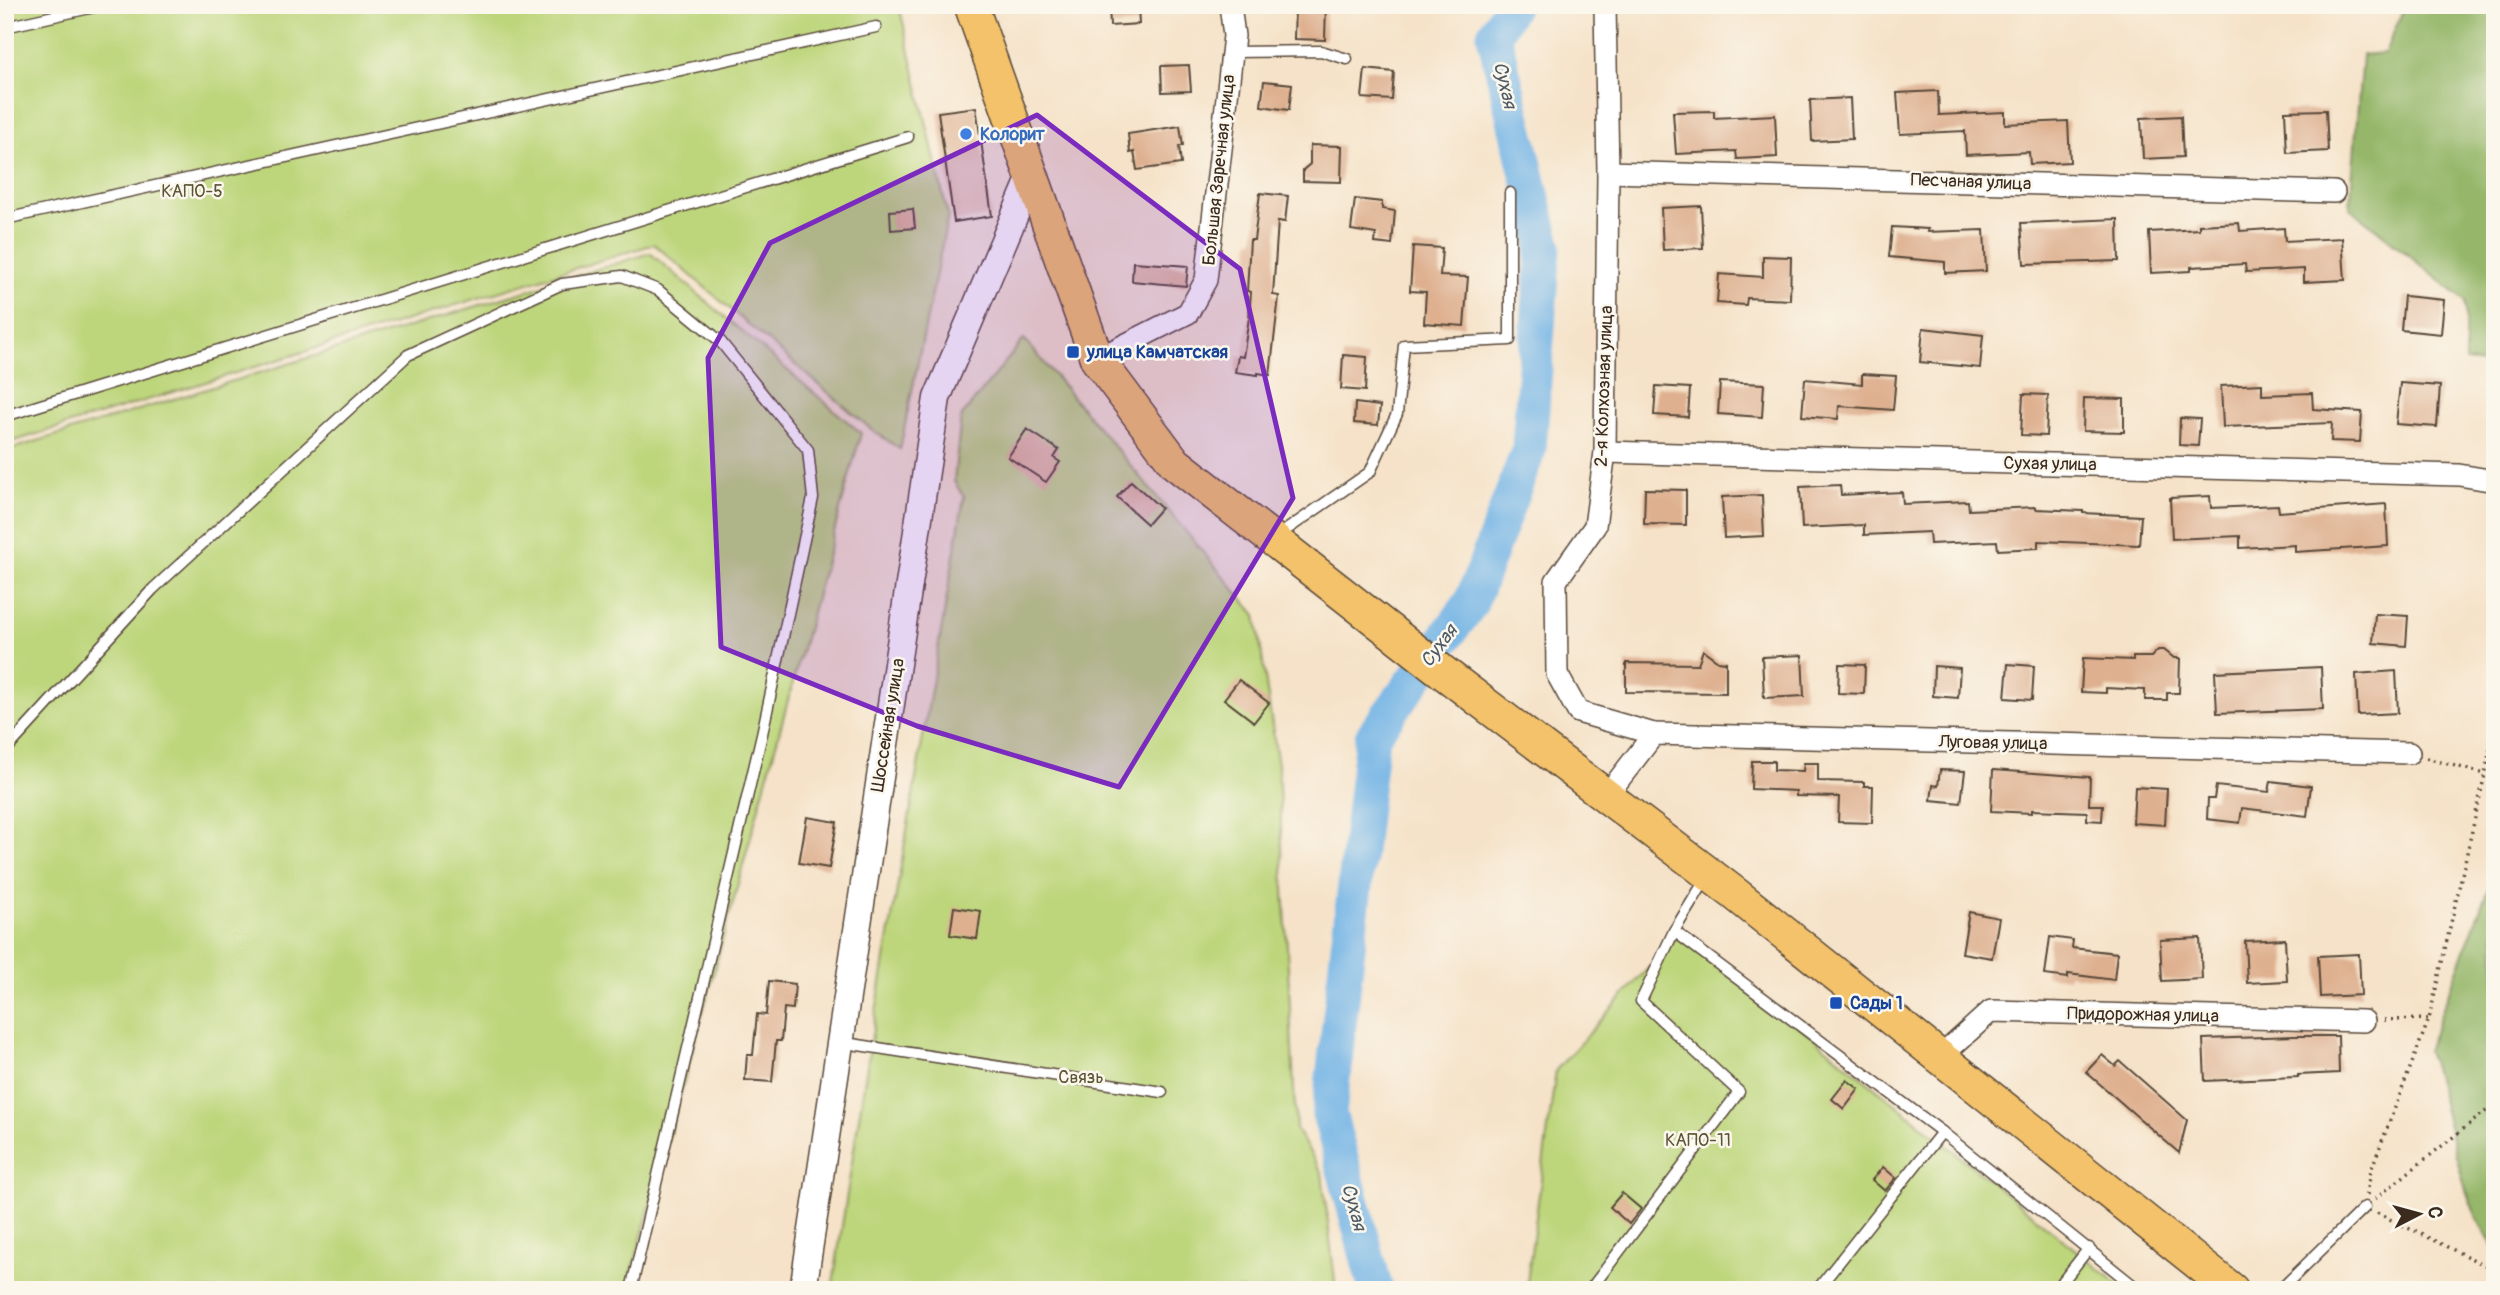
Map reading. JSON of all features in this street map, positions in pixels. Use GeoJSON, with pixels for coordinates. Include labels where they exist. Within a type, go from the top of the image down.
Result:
{"type":"FeatureCollection","features":[{"type":"Feature","properties":{"kind":"main road"},"geometry":{"type":"LineString","coordinates":[[971,5],[1097,359],[1175,463],[1444,673],[1709,874],[2232,1290]]}},
{"type":"Feature","properties":{"kind":"street","name":"Большая Заречная улица"},"geometry":{"type":"LineString","coordinates":[[1097,359],[1188,313],[1206,280],[1234,36],[1230,5]]}},
{"type":"Feature","properties":{"kind":"street","name":"2-я Колхозная улица"},"geometry":{"type":"LineString","coordinates":[[1605,5],[1608,172],[1605,452],[1595,526],[1556,581],[1557,674],[1578,712],[1654,734]]}},
{"type":"Feature","properties":{"kind":"street","name":"Песчаная улица"},"geometry":{"type":"LineString","coordinates":[[1608,172],[2334,192]]}},
{"type":"Feature","properties":{"kind":"street","name":"Шоссейная улица"},"geometry":{"type":"LineString","coordinates":[[803,1290],[937,398],[1031,177]]}},
{"type":"Feature","properties":{"kind":"street","name":"Сухая улица"},"geometry":{"type":"LineString","coordinates":[[1605,452],[2459,475],[2495,481]]}},
{"type":"Feature","properties":{"kind":"street","name":"Луговая улица"},"geometry":{"type":"LineString","coordinates":[[1654,734],[2410,753]]}},
{"type":"Feature","properties":{"kind":"street"},"geometry":{"type":"LineString","coordinates":[[1606,795],[1654,734]]}},
{"type":"Feature","properties":{"kind":"street","name":"Придорожная улица"},"geometry":{"type":"LineString","coordinates":[[1939,1058],[1991,1011],[2364,1021]]}},
{"type":"Feature","properties":{"kind":"lane"},"geometry":{"type":"LineString","coordinates":[[5,27],[103,5]]}},
{"type":"Feature","properties":{"kind":"lane"},"geometry":{"type":"LineString","coordinates":[[5,219],[876,27]]}},
{"type":"Feature","properties":{"kind":"lane"},"geometry":{"type":"LineString","coordinates":[[1232,52],[1321,51],[1348,59]]}},
{"type":"Feature","properties":{"kind":"lane"},"geometry":{"type":"LineString","coordinates":[[5,416],[908,137]]}},
{"type":"Feature","properties":{"kind":"lane"},"geometry":{"type":"LineString","coordinates":[[1272,539],[1370,472],[1397,414],[1404,345],[1510,340],[1510,193]]}},
{"type":"Feature","properties":{"kind":"lane"},"geometry":{"type":"LineString","coordinates":[[5,751],[153,589],[408,355],[562,284],[622,276],[658,290],[720,341],[808,450],[813,498],[762,734],[631,1290]]}},
{"type":"Feature","properties":{"kind":"lane"},"geometry":{"type":"LineString","coordinates":[[1590,1290],[1739,1092],[1641,1001],[1674,931],[1709,874]]}},
{"type":"Feature","properties":{"kind":"lane"},"geometry":{"type":"LineString","coordinates":[[1674,931],[1942,1132],[2140,1290]]}},
{"type":"Feature","properties":{"kind":"lane"},"geometry":{"type":"LineString","coordinates":[[839,1042],[1162,1091]]}},
{"type":"Feature","properties":{"kind":"lane"},"geometry":{"type":"LineString","coordinates":[[1817,1290],[1942,1132]]}},
{"type":"Feature","properties":{"kind":"lane"},"geometry":{"type":"LineString","coordinates":[[2280,1290],[2365,1207]]}},
{"type":"Feature","properties":{"kind":"lane"},"geometry":{"type":"LineString","coordinates":[[2056,1290],[2089,1248]]}},
{"type":"Feature","properties":{"kind":"path"},"geometry":{"type":"LineString","coordinates":[[2365,1207],[2371,1170],[2429,1019],[2495,723]]}},
{"type":"Feature","properties":{"kind":"path"},"geometry":{"type":"LineString","coordinates":[[2485,774],[2495,750]]}},
{"type":"Feature","properties":{"kind":"path"},"geometry":{"type":"LineString","coordinates":[[2410,753],[2485,774]]}},
{"type":"Feature","properties":{"kind":"path"},"geometry":{"type":"LineString","coordinates":[[2364,1021],[2429,1019]]}},
{"type":"Feature","properties":{"kind":"path"},"geometry":{"type":"LineString","coordinates":[[2365,1207],[2495,1104]]}},
{"type":"Feature","properties":{"kind":"path"},"geometry":{"type":"LineString","coordinates":[[2365,1207],[2495,1270]]}},
{"type":"Feature","properties":{"kind":"highlighted area"},"geometry":{"type":"Polygon","coordinates":[[[1037,115],[1240,269],[1293,498],[1119,787],[917,726],[721,647],[708,358],[770,243],[1037,115]]]}},
{"type":"Feature","properties":{"kind":"green space","name":"КАПО-5"},"geometry":{"type":"Polygon","coordinates":[[[5,5],[899,5],[948,216],[900,449],[871,429],[654,244],[5,444],[5,5]]]}},
{"type":"Feature","properties":{"kind":"green space"},"geometry":{"type":"Polygon","coordinates":[[[2405,5],[2495,5],[2495,365],[2465,362],[2465,301],[2350,208],[2362,55],[2385,53],[2405,5]]]}},
{"type":"Feature","properties":{"kind":"green space"},"geometry":{"type":"Polygon","coordinates":[[[650,253],[861,433],[627,1290],[5,1290],[5,451],[650,253]]]}},
{"type":"Feature","properties":{"kind":"green space","name":"Связь"},"geometry":{"type":"Polygon","coordinates":[[[1024,339],[1256,615],[1278,766],[1296,1129],[1322,1173],[1336,1290],[832,1290],[870,1047],[964,497],[954,481],[961,417],[1024,339]]]}},
{"type":"Feature","properties":{"kind":"green space"},"geometry":{"type":"Polygon","coordinates":[[[2495,870],[2495,1248],[2471,1204],[2427,1051],[2495,870]]]}},
{"type":"Feature","properties":{"kind":"green space","name":"КАПО-11"},"geometry":{"type":"Polygon","coordinates":[[[1682,931],[2125,1290],[1526,1290],[1556,1070],[1682,931]]]}},
{"type":"Feature","properties":{"kind":"building"},"geometry":{"type":"Polygon","coordinates":[[[1109,5],[1138,5],[1139,24],[1110,26],[1109,5]]]}},
{"type":"Feature","properties":{"kind":"building"},"geometry":{"type":"Polygon","coordinates":[[[1295,5],[1326,5],[1325,40],[1294,39],[1295,5]]]}},
{"type":"Feature","properties":{"kind":"building"},"geometry":{"type":"Polygon","coordinates":[[[1189,65],[1191,91],[1162,92],[1161,66],[1189,65]]]}},
{"type":"Feature","properties":{"kind":"building"},"geometry":{"type":"Polygon","coordinates":[[[1365,69],[1394,72],[1392,100],[1362,98],[1365,69]]]}},
{"type":"Feature","properties":{"kind":"building"},"geometry":{"type":"Polygon","coordinates":[[[1264,81],[1292,84],[1289,110],[1261,106],[1264,81]]]}},
{"type":"Feature","properties":{"kind":"building"},"geometry":{"type":"Polygon","coordinates":[[[1938,91],[1939,115],[2005,112],[2005,124],[2068,121],[2070,162],[2030,164],[2029,152],[1966,155],[1965,131],[1900,134],[1897,93],[1938,91]]]}},
{"type":"Feature","properties":{"kind":"building"},"geometry":{"type":"Polygon","coordinates":[[[1850,98],[1852,139],[1812,141],[1810,100],[1850,98]]]}},
{"type":"Feature","properties":{"kind":"building"},"geometry":{"type":"Polygon","coordinates":[[[976,107],[992,216],[954,222],[938,112],[976,107]]]}},
{"type":"Feature","properties":{"kind":"building"},"geometry":{"type":"Polygon","coordinates":[[[2326,110],[2328,151],[2287,153],[2285,111],[2326,110]]]}},
{"type":"Feature","properties":{"kind":"building"},"geometry":{"type":"Polygon","coordinates":[[[1714,111],[1714,118],[1775,115],[1777,157],[1737,159],[1736,151],[1676,154],[1673,112],[1714,111]]]}},
{"type":"Feature","properties":{"kind":"building"},"geometry":{"type":"Polygon","coordinates":[[[2181,116],[2183,157],[2143,159],[2141,118],[2181,116]]]}},
{"type":"Feature","properties":{"kind":"building"},"geometry":{"type":"Polygon","coordinates":[[[1180,126],[1183,146],[1179,146],[1181,164],[1137,170],[1134,152],[1130,153],[1128,134],[1180,126]]]}},
{"type":"Feature","properties":{"kind":"building"},"geometry":{"type":"Polygon","coordinates":[[[1310,145],[1342,146],[1341,182],[1303,181],[1303,170],[1310,164],[1310,145]]]}},
{"type":"Feature","properties":{"kind":"building"},"geometry":{"type":"Polygon","coordinates":[[[1260,193],[1288,196],[1285,222],[1278,221],[1273,295],[1279,296],[1270,375],[1235,372],[1238,356],[1243,357],[1249,318],[1251,292],[1247,291],[1250,240],[1254,240],[1260,193]]]}},
{"type":"Feature","properties":{"kind":"building"},"geometry":{"type":"Polygon","coordinates":[[[1355,199],[1382,202],[1382,209],[1395,211],[1392,245],[1375,243],[1376,234],[1351,230],[1355,199]]]}},
{"type":"Feature","properties":{"kind":"building"},"geometry":{"type":"Polygon","coordinates":[[[1701,206],[1703,248],[1663,250],[1661,208],[1701,206]]]}},
{"type":"Feature","properties":{"kind":"building"},"geometry":{"type":"Polygon","coordinates":[[[913,209],[915,228],[891,230],[890,211],[913,209]]]}},
{"type":"Feature","properties":{"kind":"building"},"geometry":{"type":"Polygon","coordinates":[[[2118,219],[2119,261],[2024,264],[2021,223],[2118,219]]]}},
{"type":"Feature","properties":{"kind":"building"},"geometry":{"type":"Polygon","coordinates":[[[2239,223],[2240,231],[2284,228],[2285,241],[2342,238],[2345,280],[2304,282],[2304,269],[2246,272],[2245,264],[2191,267],[2191,271],[2151,273],[2149,232],[2239,223]]]}},
{"type":"Feature","properties":{"kind":"building"},"geometry":{"type":"Polygon","coordinates":[[[1892,227],[1928,229],[1927,232],[1984,230],[1986,271],[1945,273],[1945,262],[1889,257],[1892,227]]]}},
{"type":"Feature","properties":{"kind":"building"},"geometry":{"type":"Polygon","coordinates":[[[1413,246],[1442,248],[1440,276],[1468,277],[1464,326],[1424,323],[1426,292],[1410,291],[1413,246]]]}},
{"type":"Feature","properties":{"kind":"building"},"geometry":{"type":"Polygon","coordinates":[[[1763,256],[1791,257],[1790,300],[1747,298],[1746,305],[1717,303],[1719,274],[1763,277],[1763,256]]]}},
{"type":"Feature","properties":{"kind":"building"},"geometry":{"type":"Polygon","coordinates":[[[1133,262],[1188,266],[1186,286],[1132,281],[1133,262]]]}},
{"type":"Feature","properties":{"kind":"building"},"geometry":{"type":"Polygon","coordinates":[[[2404,296],[2444,300],[2441,334],[2401,330],[2404,296]]]}},
{"type":"Feature","properties":{"kind":"building"},"geometry":{"type":"Polygon","coordinates":[[[1923,328],[1983,335],[1980,368],[1920,362],[1923,328]]]}},
{"type":"Feature","properties":{"kind":"building"},"geometry":{"type":"Polygon","coordinates":[[[1343,355],[1367,357],[1365,391],[1341,389],[1343,355]]]}},
{"type":"Feature","properties":{"kind":"building"},"geometry":{"type":"Polygon","coordinates":[[[1862,374],[1896,376],[1893,410],[1839,406],[1838,419],[1802,416],[1805,379],[1862,384],[1862,374]]]}},
{"type":"Feature","properties":{"kind":"building"},"geometry":{"type":"Polygon","coordinates":[[[1720,382],[1764,384],[1762,417],[1718,414],[1720,382]]]}},
{"type":"Feature","properties":{"kind":"building"},"geometry":{"type":"Polygon","coordinates":[[[2400,383],[2440,386],[2437,427],[2396,424],[2400,383]]]}},
{"type":"Feature","properties":{"kind":"building"},"geometry":{"type":"Polygon","coordinates":[[[2262,384],[2262,395],[2312,393],[2313,409],[2362,412],[2360,442],[2331,441],[2332,423],[2223,427],[2221,386],[2262,384]]]}},
{"type":"Feature","properties":{"kind":"building"},"geometry":{"type":"Polygon","coordinates":[[[1656,386],[1690,388],[1688,417],[1654,415],[1656,386]]]}},
{"type":"Feature","properties":{"kind":"building"},"geometry":{"type":"Polygon","coordinates":[[[2023,394],[2048,395],[2046,436],[2021,435],[2023,394]]]}},
{"type":"Feature","properties":{"kind":"building"},"geometry":{"type":"Polygon","coordinates":[[[2084,398],[2124,399],[2124,432],[2083,431],[2084,398]]]}},
{"type":"Feature","properties":{"kind":"building"},"geometry":{"type":"Polygon","coordinates":[[[1355,403],[1380,406],[1378,425],[1354,423],[1355,403]]]}},
{"type":"Feature","properties":{"kind":"building"},"geometry":{"type":"Polygon","coordinates":[[[2180,418],[2200,419],[2198,446],[2179,445],[2180,418]]]}},
{"type":"Feature","properties":{"kind":"building"},"geometry":{"type":"Polygon","coordinates":[[[1027,429],[1059,450],[1054,458],[1060,462],[1046,482],[1008,457],[1027,429]]]}},
{"type":"Feature","properties":{"kind":"building"},"geometry":{"type":"Polygon","coordinates":[[[1131,481],[1161,508],[1147,524],[1117,497],[1131,481]]]}},
{"type":"Feature","properties":{"kind":"building"},"geometry":{"type":"Polygon","coordinates":[[[1840,485],[1841,495],[1902,492],[1903,504],[1968,501],[1969,510],[2036,507],[2141,516],[2139,545],[2038,541],[2038,548],[1998,550],[1997,541],[1930,544],[1929,532],[1864,535],[1864,525],[1802,528],[1800,487],[1840,485]]]}},
{"type":"Feature","properties":{"kind":"building"},"geometry":{"type":"Polygon","coordinates":[[[1645,489],[1686,490],[1686,525],[1644,524],[1645,489]]]}},
{"type":"Feature","properties":{"kind":"building"},"geometry":{"type":"Polygon","coordinates":[[[1762,495],[1764,536],[1724,538],[1722,497],[1762,495]]]}},
{"type":"Feature","properties":{"kind":"building"},"geometry":{"type":"Polygon","coordinates":[[[2210,496],[2211,508],[2278,505],[2279,512],[2386,504],[2388,546],[2295,552],[2295,545],[2240,548],[2240,536],[2172,539],[2170,498],[2210,496]]]}},
{"type":"Feature","properties":{"kind":"building"},"geometry":{"type":"Polygon","coordinates":[[[2375,614],[2408,616],[2406,646],[2373,643],[2375,614]]]}},
{"type":"Feature","properties":{"kind":"building"},"geometry":{"type":"Polygon","coordinates":[[[1703,650],[1718,661],[1726,662],[1726,693],[1626,692],[1626,663],[1698,664],[1703,650]]]}},
{"type":"Feature","properties":{"kind":"building"},"geometry":{"type":"Polygon","coordinates":[[[2158,650],[2180,658],[2179,693],[2167,693],[2167,700],[2145,700],[2145,690],[2106,688],[2106,693],[2081,692],[2083,658],[2133,660],[2133,657],[2151,657],[2158,650]]]}},
{"type":"Feature","properties":{"kind":"building"},"geometry":{"type":"Polygon","coordinates":[[[1802,655],[1804,696],[1764,698],[1762,657],[1802,655]]]}},
{"type":"Feature","properties":{"kind":"building"},"geometry":{"type":"Polygon","coordinates":[[[1839,664],[1865,665],[1864,694],[1838,693],[1839,664]]]}},
{"type":"Feature","properties":{"kind":"building"},"geometry":{"type":"Polygon","coordinates":[[[2008,664],[2034,666],[2032,700],[2005,698],[2008,664]]]}},
{"type":"Feature","properties":{"kind":"building"},"geometry":{"type":"Polygon","coordinates":[[[1934,666],[1960,668],[1958,698],[1933,696],[1934,666]]]}},
{"type":"Feature","properties":{"kind":"building"},"geometry":{"type":"Polygon","coordinates":[[[2321,667],[2323,709],[2217,713],[2215,672],[2321,667]]]}},
{"type":"Feature","properties":{"kind":"building"},"geometry":{"type":"Polygon","coordinates":[[[2396,671],[2398,713],[2358,715],[2356,674],[2396,671]]]}},
{"type":"Feature","properties":{"kind":"building"},"geometry":{"type":"Polygon","coordinates":[[[1239,680],[1269,703],[1254,722],[1224,699],[1239,680]]]}},
{"type":"Feature","properties":{"kind":"building"},"geometry":{"type":"Polygon","coordinates":[[[1752,761],[1774,761],[1774,770],[1803,771],[1804,763],[1818,763],[1818,781],[1864,782],[1864,786],[1873,786],[1872,823],[1838,822],[1839,797],[1796,796],[1796,791],[1751,789],[1752,761]]]}},
{"type":"Feature","properties":{"kind":"building"},"geometry":{"type":"Polygon","coordinates":[[[1940,770],[1965,771],[1961,803],[1931,800],[1933,785],[1938,786],[1940,770]]]}},
{"type":"Feature","properties":{"kind":"building"},"geometry":{"type":"Polygon","coordinates":[[[1993,770],[2090,777],[2089,805],[2103,805],[2102,821],[2087,820],[2087,812],[1991,811],[1993,770]]]}},
{"type":"Feature","properties":{"kind":"building"},"geometry":{"type":"Polygon","coordinates":[[[2271,781],[2311,786],[2307,816],[2242,808],[2240,823],[2207,819],[2208,799],[2214,799],[2216,786],[2269,792],[2271,781]]]}},
{"type":"Feature","properties":{"kind":"building"},"geometry":{"type":"Polygon","coordinates":[[[2135,787],[2167,789],[2165,825],[2133,823],[2135,787]]]}},
{"type":"Feature","properties":{"kind":"building"},"geometry":{"type":"Polygon","coordinates":[[[807,817],[837,822],[829,868],[799,863],[807,817]]]}},
{"type":"Feature","properties":{"kind":"building"},"geometry":{"type":"Polygon","coordinates":[[[954,907],[981,911],[977,939],[950,935],[954,907]]]}},
{"type":"Feature","properties":{"kind":"building"},"geometry":{"type":"Polygon","coordinates":[[[1969,912],[1999,918],[1992,958],[1962,953],[1969,912]]]}},
{"type":"Feature","properties":{"kind":"building"},"geometry":{"type":"Polygon","coordinates":[[[2050,937],[2073,940],[2072,948],[2117,953],[2114,980],[2068,974],[2068,978],[2045,975],[2050,937]]]}},
{"type":"Feature","properties":{"kind":"building"},"geometry":{"type":"Polygon","coordinates":[[[2200,938],[2202,979],[2162,981],[2160,940],[2200,938]]]}},
{"type":"Feature","properties":{"kind":"building"},"geometry":{"type":"Polygon","coordinates":[[[2285,939],[2287,981],[2247,983],[2245,941],[2285,939]]]}},
{"type":"Feature","properties":{"kind":"building"},"geometry":{"type":"Polygon","coordinates":[[[2359,954],[2361,995],[2320,997],[2318,956],[2359,954]]]}},
{"type":"Feature","properties":{"kind":"building"},"geometry":{"type":"Polygon","coordinates":[[[769,981],[795,984],[793,1009],[784,1008],[781,1041],[776,1041],[772,1082],[745,1080],[747,1055],[753,1055],[757,1014],[766,1015],[769,981]]]}},
{"type":"Feature","properties":{"kind":"building"},"geometry":{"type":"Polygon","coordinates":[[[2338,1036],[2339,1073],[2205,1081],[2203,1039],[2338,1036]]]}},
{"type":"Feature","properties":{"kind":"building"},"geometry":{"type":"Polygon","coordinates":[[[2102,1055],[2115,1066],[2120,1061],[2187,1120],[2179,1153],[2086,1072],[2102,1055]]]}},
{"type":"Feature","properties":{"kind":"building"},"geometry":{"type":"Polygon","coordinates":[[[1847,1080],[1859,1089],[1844,1109],[1832,1099],[1847,1080]]]}},
{"type":"Feature","properties":{"kind":"building"},"geometry":{"type":"Polygon","coordinates":[[[1883,1167],[1896,1178],[1885,1191],[1872,1180],[1883,1167]]]}},
{"type":"Feature","properties":{"kind":"building"},"geometry":{"type":"Polygon","coordinates":[[[1622,1193],[1641,1209],[1629,1224],[1610,1207],[1622,1193]]]}},
{"type":"Feature","properties":{"kind":"waterway","name":"Сухая"},"geometry":{"type":"LineString","coordinates":[[1376,1290],[1329,1113],[1372,737],[1471,603],[1529,449],[1544,245],[1494,35],[1512,5]]}},
{"type":"Feature","properties":{"kind":"place","name":"Колорит"},"geometry":{"type":"Point","coordinates":[966,134]}},
{"type":"Feature","properties":{"kind":"place","name":"улица Камчатская"},"geometry":{"type":"Point","coordinates":[1073,352]}},
{"type":"Feature","properties":{"kind":"place","name":"Сады 1"},"geometry":{"type":"Point","coordinates":[1836,1003]}}]}
